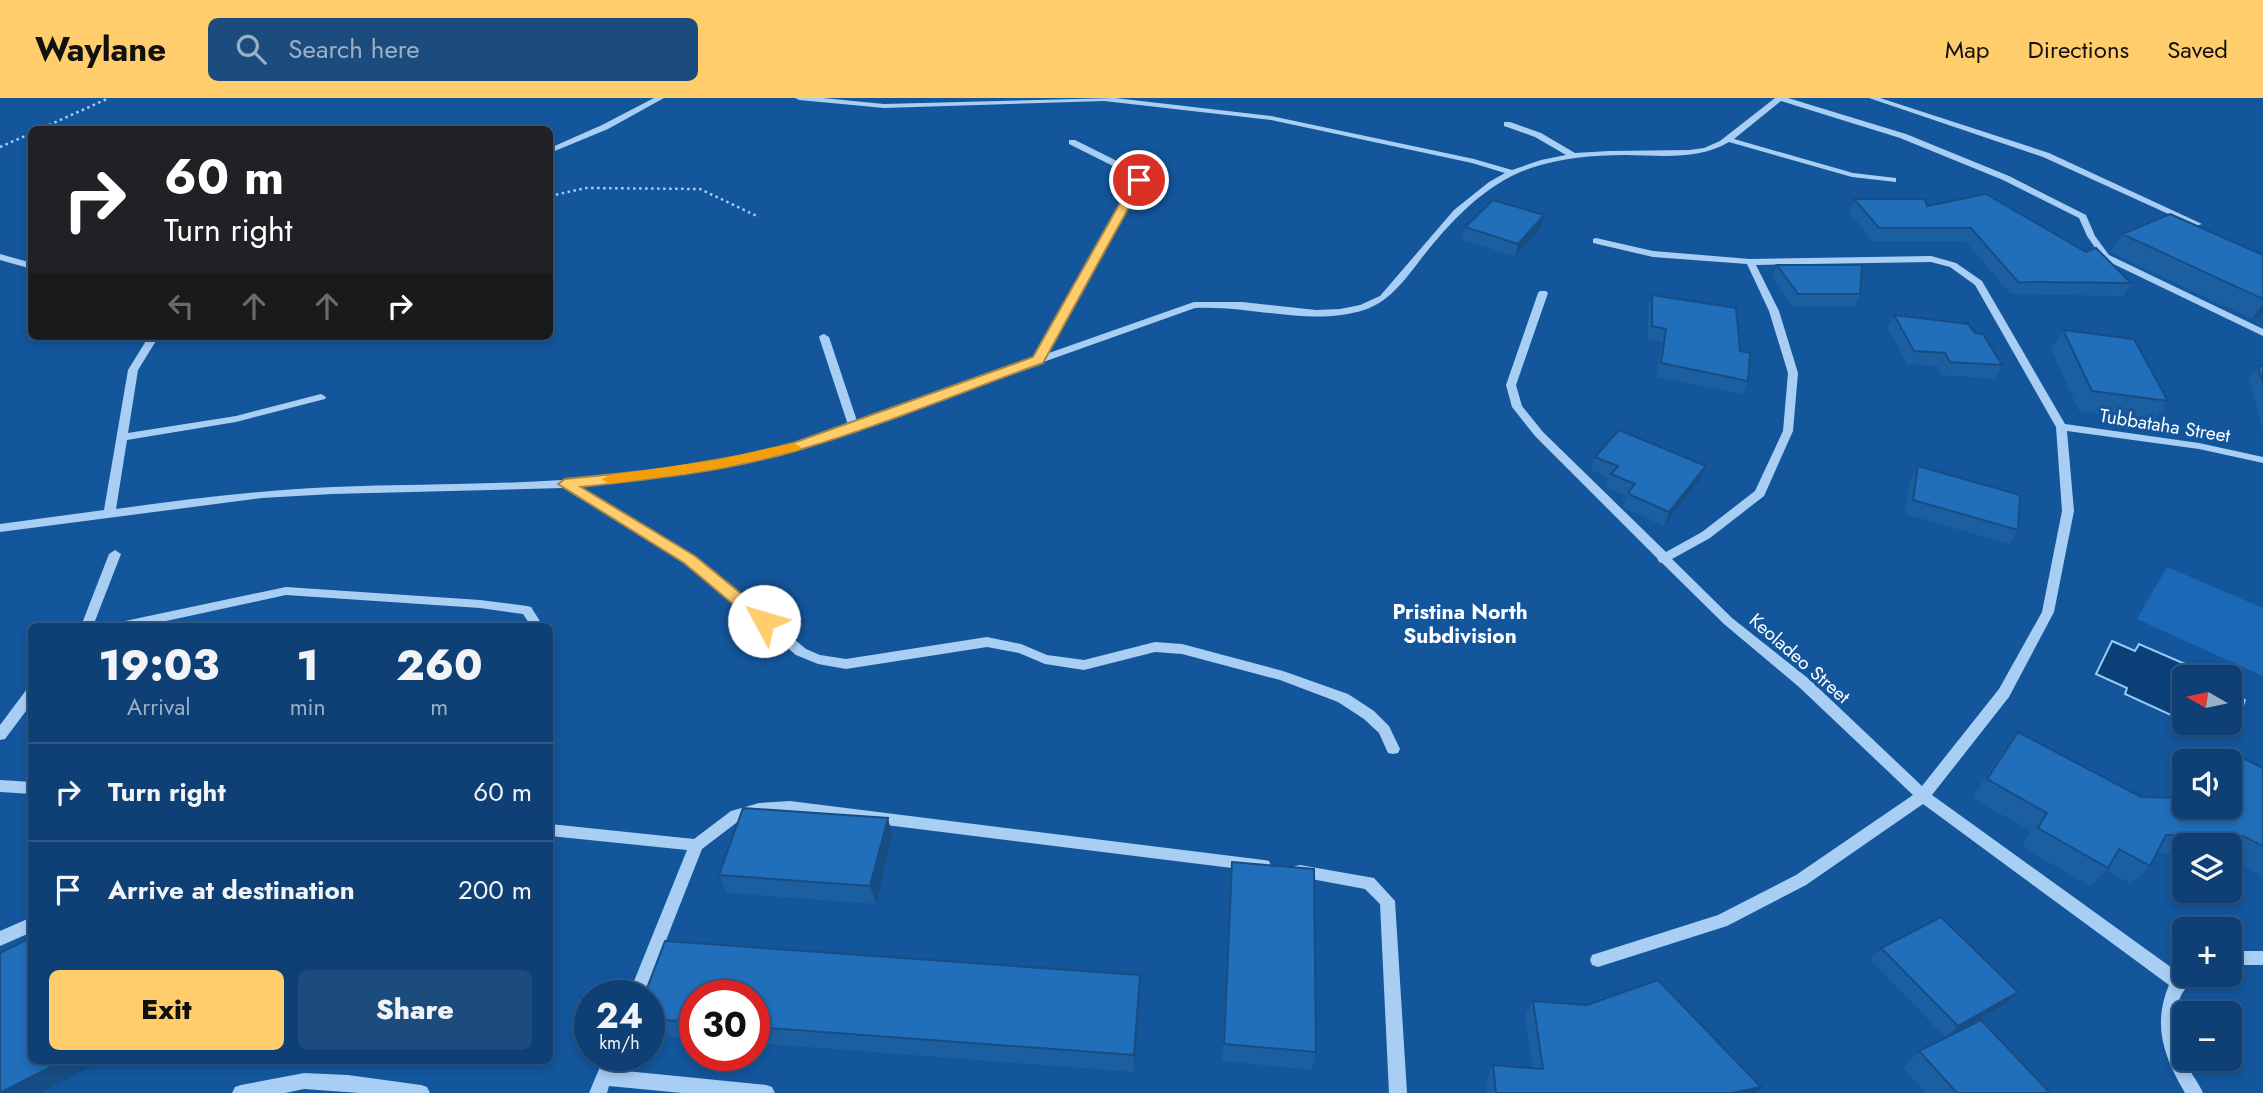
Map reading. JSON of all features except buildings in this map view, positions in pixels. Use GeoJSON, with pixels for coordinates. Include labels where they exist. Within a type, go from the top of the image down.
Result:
{"type":"FeatureCollection","features":[{"type":"Feature","properties":{"kind":"street"},"geometry":{"type":"LineString","coordinates":[[553,150],[605,127],[660,98]]}},
{"type":"Feature","properties":{"kind":"street"},"geometry":{"type":"LineString","coordinates":[[799,98],[884,106],[1104,99],[1271,118],[1474,161],[1512,173]]}},
{"type":"Feature","properties":{"kind":"street"},"geometry":{"type":"LineString","coordinates":[[0,528],[215,499],[299,492],[565,484],[663,474],[743,460],[798,446],[854,427],[1194,305],[1233,304],[1326,313],[1368,308],[1383,298],[1462,207],[1512,173],[1571,154],[1693,153],[1729,140],[1780,98],[1903,136],[2006,178],[2083,217],[2091,236],[2106,257],[2263,333]]}},
{"type":"Feature","properties":{"kind":"street"},"geometry":{"type":"LineString","coordinates":[[1873,98],[2046,155],[2198,224]]}},
{"type":"Feature","properties":{"kind":"street"},"geometry":{"type":"LineString","coordinates":[[1507,124],[1538,135],[1571,154]]}},
{"type":"Feature","properties":{"kind":"street"},"geometry":{"type":"LineString","coordinates":[[1729,140],[1852,175],[1893,180]]}},
{"type":"Feature","properties":{"kind":"street"},"geometry":{"type":"LineString","coordinates":[[1038,360],[1139,180],[1122,167],[1072,142]]}},
{"type":"Feature","properties":{"kind":"street"},"geometry":{"type":"LineString","coordinates":[[1596,241],[1653,254],[1750,262],[1914,258],[1953,265],[1970,274],[1979,283],[2061,427],[2068,511],[2048,612],[2004,693],[1923,796],[1801,880],[1722,921],[1598,960]]}},
{"type":"Feature","properties":{"kind":"street"},"geometry":{"type":"LineString","coordinates":[[0,257],[28,265]]}},
{"type":"Feature","properties":{"kind":"street"},"geometry":{"type":"LineString","coordinates":[[1663,559],[1706,535],[1760,493],[1788,431],[1793,373],[1774,310],[1750,262]]}},
{"type":"Feature","properties":{"kind":"street","name":"Keoladeo Street"},"geometry":{"type":"LineString","coordinates":[[1543,293],[1511,385],[1517,407],[1539,433],[1728,621],[1804,683],[1923,796],[2172,972]]}},
{"type":"Feature","properties":{"kind":"street"},"geometry":{"type":"LineString","coordinates":[[824,337],[854,427]]}},
{"type":"Feature","properties":{"kind":"street"},"geometry":{"type":"LineString","coordinates":[[141,340],[146,346]]}},
{"type":"Feature","properties":{"kind":"street"},"geometry":{"type":"LineString","coordinates":[[109,515],[133,370],[151,340]]}},
{"type":"Feature","properties":{"kind":"street"},"geometry":{"type":"LineString","coordinates":[[124,437],[236,419],[321,397]]}},
{"type":"Feature","properties":{"kind":"street","name":"Tubbataha Street"},"geometry":{"type":"LineString","coordinates":[[2061,427],[2199,446],[2263,460]]}},
{"type":"Feature","properties":{"kind":"street"},"geometry":{"type":"LineString","coordinates":[[565,484],[689,559],[802,652],[818,659],[846,664],[987,642],[1021,649],[1045,659],[1084,665],[1155,647],[1182,649],[1283,676],[1343,698],[1369,715],[1384,730],[1393,748]]}},
{"type":"Feature","properties":{"kind":"street"},"geometry":{"type":"LineString","coordinates":[[88,623],[114,554]]}},
{"type":"Feature","properties":{"kind":"street"},"geometry":{"type":"LineString","coordinates":[[139,623],[286,591],[480,604],[527,610],[535,623]]}},
{"type":"Feature","properties":{"kind":"street"},"geometry":{"type":"LineString","coordinates":[[0,735],[28,698]]}},
{"type":"Feature","properties":{"kind":"street"},"geometry":{"type":"LineString","coordinates":[[0,786],[28,788]]}},
{"type":"Feature","properties":{"kind":"street"},"geometry":{"type":"LineString","coordinates":[[642,980],[696,845],[736,815],[759,809],[790,807],[1229,860],[1369,883],[1387,901],[1390,912],[1398,1093]]}},
{"type":"Feature","properties":{"kind":"street"},"geometry":{"type":"LineString","coordinates":[[553,830],[696,845]]}},
{"type":"Feature","properties":{"kind":"street"},"geometry":{"type":"LineString","coordinates":[[0,939],[28,926]]}},
{"type":"Feature","properties":{"kind":"street"},"geometry":{"type":"LineString","coordinates":[[2242,958],[2263,958]]}},
{"type":"Feature","properties":{"kind":"street"},"geometry":{"type":"LineString","coordinates":[[2178,987],[2168,1006],[2168,1035],[2179,1069],[2194,1093]]}},
{"type":"Feature","properties":{"kind":"street"},"geometry":{"type":"LineString","coordinates":[[241,1093],[304,1081],[348,1083],[421,1093]]}},
{"type":"Feature","properties":{"kind":"street"},"geometry":{"type":"LineString","coordinates":[[601,1085],[766,1093]]}},
{"type":"Feature","properties":{"kind":"path"},"geometry":{"type":"LineString","coordinates":[[47,126],[109,98]]}},
{"type":"Feature","properties":{"kind":"path"},"geometry":{"type":"LineString","coordinates":[[0,147],[28,134]]}},
{"type":"Feature","properties":{"kind":"path"},"geometry":{"type":"LineString","coordinates":[[553,195],[586,188],[700,190],[759,217]]}},
{"type":"Feature","properties":{"kind":"shaded area"},"geometry":{"type":"Polygon","coordinates":[[[2167,567],[2263,608],[2263,676],[2242,665],[2137,619],[2167,567]]]}},
{"type":"Feature","properties":{"kind":"shaded area"},"geometry":{"type":"Polygon","coordinates":[[[2112,641],[2135,651],[2139,644],[2187,665],[2172,665],[2172,716],[2125,694],[2127,688],[2096,674],[2112,641]]]}},
{"type":"Feature","properties":{"kind":"slow traffic"},"geometry":{"type":"LineString","coordinates":[[609,479],[663,474],[743,460],[794,447]]}},
{"type":"Feature","properties":{"kind":"district","name":"Pristina North Subdivision"},"geometry":{"type":"Point","coordinates":[1460,624]}},
{"type":"Feature","properties":{"kind":"route"},"geometry":{"type":"LineString","coordinates":[[764,621],[689,559],[565,484],[663,474],[743,460],[798,446],[1038,360],[1139,180]]}}]}
